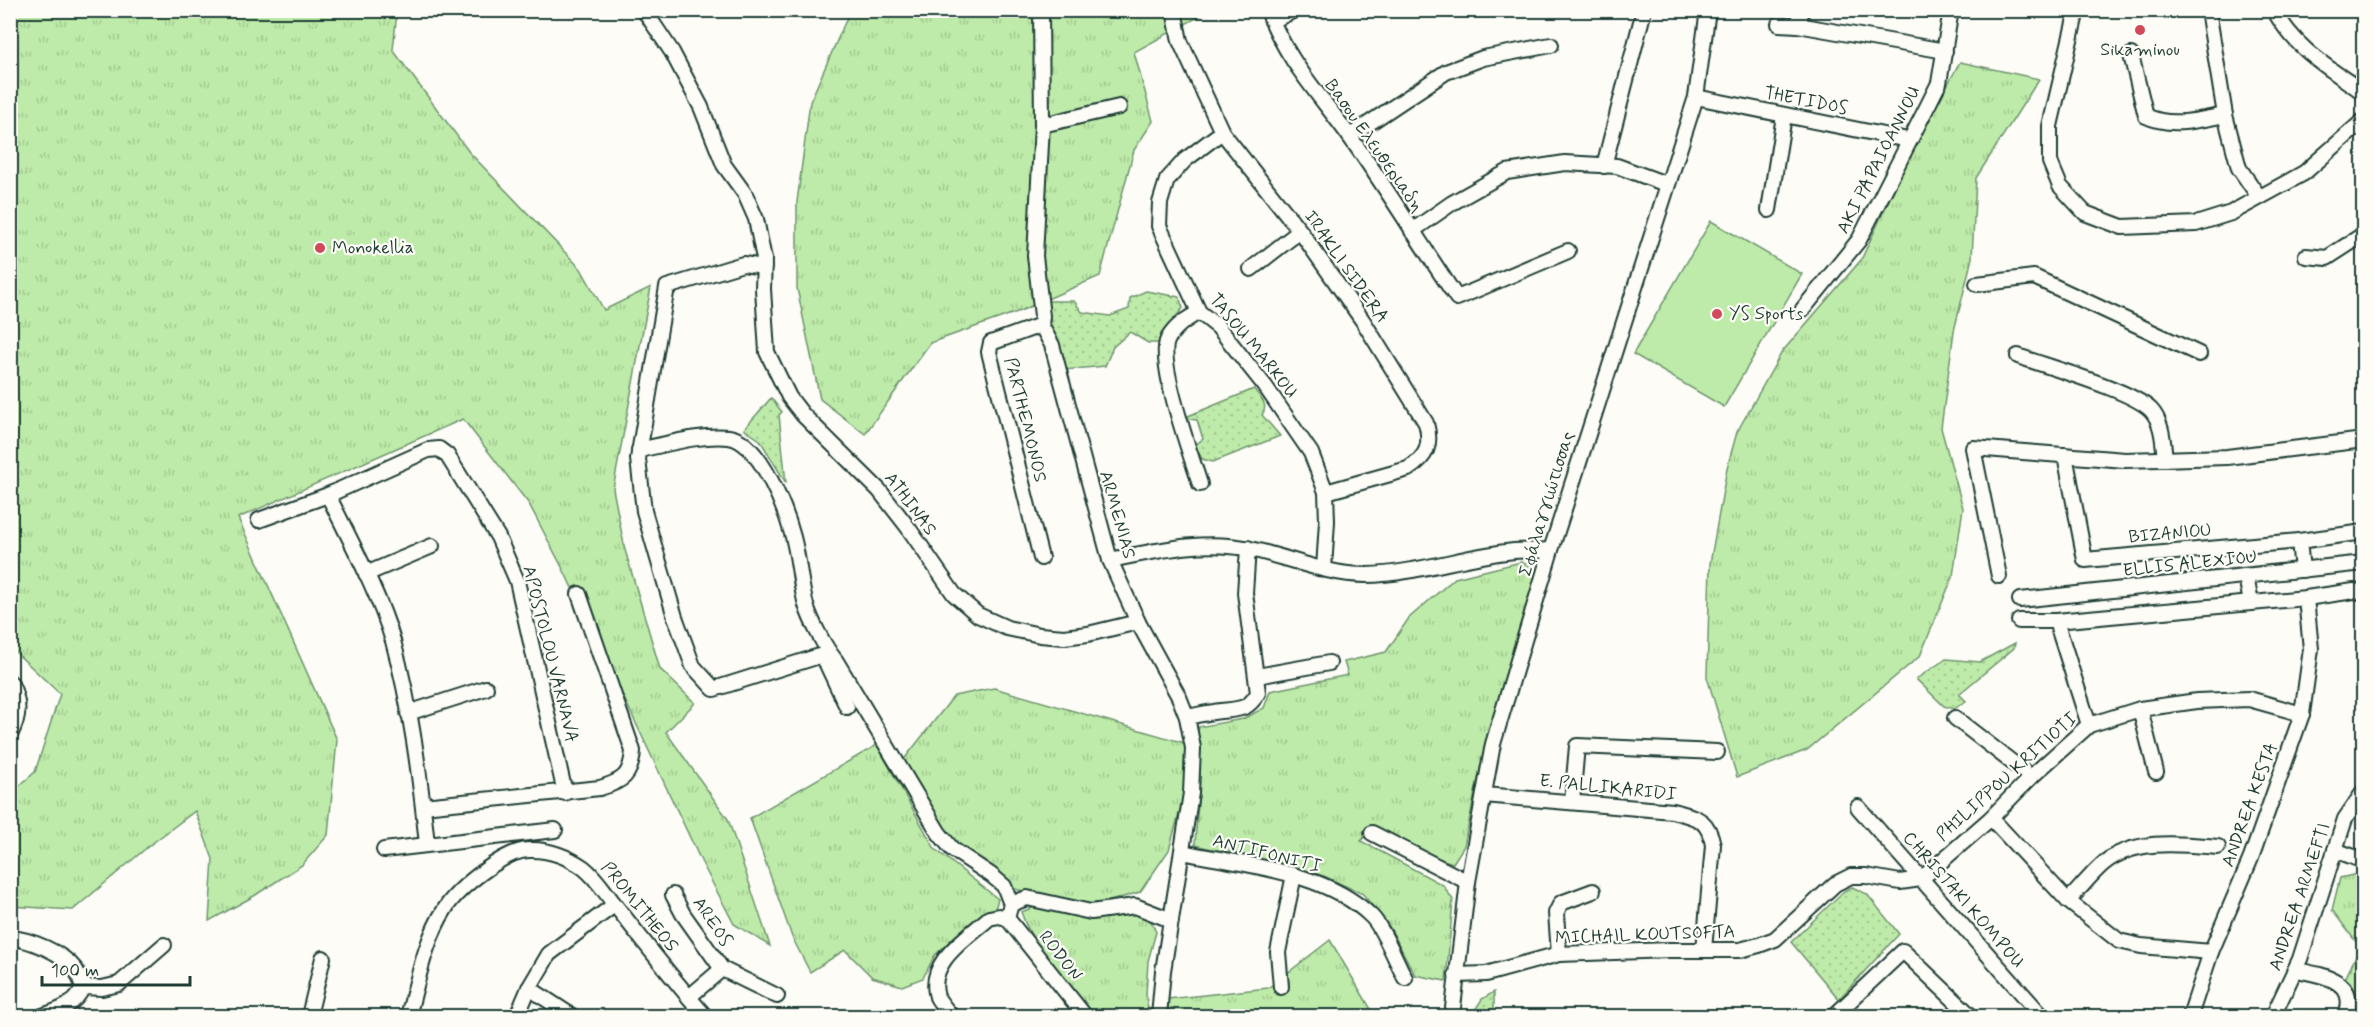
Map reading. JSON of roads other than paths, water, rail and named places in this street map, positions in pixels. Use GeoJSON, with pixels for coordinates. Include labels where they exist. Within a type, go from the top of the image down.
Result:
{"type":"FeatureCollection","features":[{"type":"Feature","properties":{"kind":"street","name":"ATHINAS"},"geometry":{"type":"LineString","coordinates":[[644,10],[672,52],[701,107],[724,165],[745,194],[756,219],[761,238],[764,267],[767,352],[789,397],[803,415],[879,490],[954,594],[978,615],[1007,628],[1040,636],[1064,637],[1088,634],[1138,622]]}},
{"type":"Feature","properties":{"kind":"street","name":"ARMENIAS"},"geometry":{"type":"LineString","coordinates":[[1041,10],[1042,125],[1035,256],[1041,325],[1052,345],[1110,560],[1138,622],[1179,697],[1187,717],[1193,748],[1191,793],[1163,971],[1159,1017]]}},
{"type":"Feature","properties":{"kind":"street","name":"IRAKLI SIDERA"},"geometry":{"type":"LineString","coordinates":[[1174,10],[1180,41],[1222,132],[1300,231],[1363,321],[1426,423],[1429,436],[1427,451],[1420,461],[1408,469],[1326,492]]}},
{"type":"Feature","properties":{"kind":"street"},"geometry":{"type":"LineString","coordinates":[[1270,16],[1295,10]]}},
{"type":"Feature","properties":{"kind":"street"},"geometry":{"type":"LineString","coordinates":[[1604,166],[1644,10]]}},
{"type":"Feature","properties":{"kind":"street","name":"Σφάλαγγιώτισσας"},"geometry":{"type":"LineString","coordinates":[[1452,1017],[1468,882],[1499,722],[1666,184],[1696,97],[1708,10]]}},
{"type":"Feature","properties":{"kind":"street"},"geometry":{"type":"LineString","coordinates":[[1798,26],[1802,10]]}},
{"type":"Feature","properties":{"kind":"street","name":"AKI PAPAIOANNOU"},"geometry":{"type":"LineString","coordinates":[[1803,309],[1859,240],[1939,83],[1951,10]]}},
{"type":"Feature","properties":{"kind":"street"},"geometry":{"type":"LineString","coordinates":[[2077,10],[2050,126],[2050,162],[2060,186],[2085,213],[2122,227],[2196,224],[2231,213],[2304,173],[2364,120]]}},
{"type":"Feature","properties":{"kind":"street"},"geometry":{"type":"LineString","coordinates":[[2208,10],[2225,115],[2239,168],[2259,197]]}},
{"type":"Feature","properties":{"kind":"street"},"geometry":{"type":"LineString","coordinates":[[2274,10],[2283,27],[2297,44],[2364,93]]}},
{"type":"Feature","properties":{"kind":"street","name":"Βασου Ελευθεριαδη"},"geometry":{"type":"LineString","coordinates":[[1270,16],[1287,50],[1314,91],[1350,136],[1457,298],[1568,250]]}},
{"type":"Feature","properties":{"kind":"street"},"geometry":{"type":"LineString","coordinates":[[1779,24],[1945,51]]}},
{"type":"Feature","properties":{"kind":"street"},"geometry":{"type":"LineString","coordinates":[[1350,136],[1446,72],[1484,58],[1551,45]]}},
{"type":"Feature","properties":{"kind":"street"},"geometry":{"type":"LineString","coordinates":[[2131,55],[2146,116],[2154,120],[2178,123],[2225,115]]}},
{"type":"Feature","properties":{"kind":"street","name":"THETIDOS"},"geometry":{"type":"LineString","coordinates":[[1696,97],[1908,140]]}},
{"type":"Feature","properties":{"kind":"street"},"geometry":{"type":"LineString","coordinates":[[1042,125],[1119,107]]}},
{"type":"Feature","properties":{"kind":"street"},"geometry":{"type":"LineString","coordinates":[[1769,210],[1784,116]]}},
{"type":"Feature","properties":{"kind":"street","name":"TASOU MARKOU"},"geometry":{"type":"LineString","coordinates":[[1222,132],[1185,160],[1167,180],[1160,203],[1159,226],[1199,312],[1218,327],[1297,431],[1311,453],[1326,492],[1324,569]]}},
{"type":"Feature","properties":{"kind":"street"},"geometry":{"type":"LineString","coordinates":[[1412,231],[1452,203],[1507,172],[1565,164],[1617,166],[1666,184]]}},
{"type":"Feature","properties":{"kind":"street"},"geometry":{"type":"LineString","coordinates":[[1251,269],[1300,231]]}},
{"type":"Feature","properties":{"kind":"street"},"geometry":{"type":"LineString","coordinates":[[2306,256],[2327,258],[2364,234]]}},
{"type":"Feature","properties":{"kind":"street"},"geometry":{"type":"LineString","coordinates":[[764,267],[743,264],[667,287],[638,459],[644,511],[675,617],[693,666],[714,689],[826,655],[836,661],[939,833],[952,849],[992,874],[1004,886],[1011,903],[1007,918],[999,916],[989,918],[944,958],[935,977],[938,997],[951,1017]]}},
{"type":"Feature","properties":{"kind":"street"},"geometry":{"type":"LineString","coordinates":[[1977,284],[2034,277],[2199,354]]}},
{"type":"Feature","properties":{"kind":"street"},"geometry":{"type":"LineString","coordinates":[[1199,312],[1181,322],[1167,340],[1164,357],[1169,382],[1200,484]]}},
{"type":"Feature","properties":{"kind":"street","name":"PARTHEMONOS"},"geometry":{"type":"LineString","coordinates":[[1041,325],[991,343],[989,352],[1041,558]]}},
{"type":"Feature","properties":{"kind":"street"},"geometry":{"type":"LineString","coordinates":[[2018,356],[2123,394],[2151,411],[2162,429],[2165,459]]}},
{"type":"Feature","properties":{"kind":"street"},"geometry":{"type":"LineString","coordinates":[[639,450],[708,437],[732,437],[753,450],[778,494],[793,536],[806,606],[847,707]]}},
{"type":"Feature","properties":{"kind":"street"},"geometry":{"type":"LineString","coordinates":[[1999,576],[1973,448],[2125,460],[2226,457],[2364,440]]}},
{"type":"Feature","properties":{"kind":"street","name":"APOSTOLOU VARNAVA"},"geometry":{"type":"LineString","coordinates":[[260,520],[328,495],[428,450],[439,449],[447,454],[498,537],[517,581],[565,793]]}},
{"type":"Feature","properties":{"kind":"street","name":"BIZANIOU"},"geometry":{"type":"LineString","coordinates":[[2065,455],[2085,560],[2299,541],[2364,532]]}},
{"type":"Feature","properties":{"kind":"street"},"geometry":{"type":"LineString","coordinates":[[328,495],[366,574],[393,640],[408,713],[427,844]]}},
{"type":"Feature","properties":{"kind":"street"},"geometry":{"type":"LineString","coordinates":[[2299,541],[2302,570]]}},
{"type":"Feature","properties":{"kind":"street"},"geometry":{"type":"LineString","coordinates":[[1110,560],[1177,547],[1213,545],[1248,548],[1324,569],[1363,575],[1399,573],[1514,551],[1551,550]]}},
{"type":"Feature","properties":{"kind":"street"},"geometry":{"type":"LineString","coordinates":[[366,574],[432,546]]}},
{"type":"Feature","properties":{"kind":"street"},"geometry":{"type":"LineString","coordinates":[[1187,717],[1222,711],[1240,711],[1252,704],[1258,693],[1245,594],[1248,548]]}},
{"type":"Feature","properties":{"kind":"street","name":"ELLIS ALEXIOU"},"geometry":{"type":"LineString","coordinates":[[2020,600],[2364,563]]}},
{"type":"Feature","properties":{"kind":"street"},"geometry":{"type":"LineString","coordinates":[[2246,576],[2251,603]]}},
{"type":"Feature","properties":{"kind":"street"},"geometry":{"type":"LineString","coordinates":[[2019,621],[2056,621],[2306,598],[2354,591],[2364,593]]}},
{"type":"Feature","properties":{"kind":"street"},"geometry":{"type":"LineString","coordinates":[[423,806],[600,788],[620,782],[632,766],[633,751],[579,594]]}},
{"type":"Feature","properties":{"kind":"street","name":"ANDREA KESTA"},"geometry":{"type":"LineString","coordinates":[[2190,1017],[2211,952],[2251,858],[2302,714],[2311,649],[2306,598]]}},
{"type":"Feature","properties":{"kind":"street"},"geometry":{"type":"LineString","coordinates":[[2056,621],[2089,725]]}},
{"type":"Feature","properties":{"kind":"street"},"geometry":{"type":"LineString","coordinates":[[1257,676],[1329,663]]}},
{"type":"Feature","properties":{"kind":"street"},"geometry":{"type":"LineString","coordinates":[[10,682],[18,697],[18,720],[10,735]]}},
{"type":"Feature","properties":{"kind":"street"},"geometry":{"type":"LineString","coordinates":[[408,713],[486,688]]}},
{"type":"Feature","properties":{"kind":"street","name":"PHILIPPOU KRITIOTI"},"geometry":{"type":"LineString","coordinates":[[1920,879],[1990,818],[2031,777],[2089,725],[2140,709],[2197,700],[2250,699],[2302,714]]}},
{"type":"Feature","properties":{"kind":"street"},"geometry":{"type":"LineString","coordinates":[[2140,709],[2156,772]]}},
{"type":"Feature","properties":{"kind":"street"},"geometry":{"type":"LineString","coordinates":[[1955,718],[2031,777]]}},
{"type":"Feature","properties":{"kind":"street"},"geometry":{"type":"LineString","coordinates":[[1572,802],[1577,746],[1717,752]]}},
{"type":"Feature","properties":{"kind":"street","name":"ANDREA ARMEFTI"},"geometry":{"type":"LineString","coordinates":[[2273,1017],[2296,970],[2345,819],[2364,791]]}},
{"type":"Feature","properties":{"kind":"street","name":"E. PALLIKARIDI"},"geometry":{"type":"LineString","coordinates":[[1484,795],[1673,811],[1699,818],[1710,830],[1713,845],[1704,950]]}},
{"type":"Feature","properties":{"kind":"street","name":"CHRISTAKI KOMPOU"},"geometry":{"type":"LineString","coordinates":[[1858,807],[2042,1017]]}},
{"type":"Feature","properties":{"kind":"street"},"geometry":{"type":"LineString","coordinates":[[1990,818],[2068,901],[2119,941],[2141,946],[2211,952]]}},
{"type":"Feature","properties":{"kind":"street"},"geometry":{"type":"LineString","coordinates":[[384,850],[555,830]]}},
{"type":"Feature","properties":{"kind":"street"},"geometry":{"type":"LineString","coordinates":[[408,1017],[429,945],[445,908],[464,886],[499,860],[527,849],[527,832]]}},
{"type":"Feature","properties":{"kind":"street"},"geometry":{"type":"LineString","coordinates":[[1372,832],[1468,882]]}},
{"type":"Feature","properties":{"kind":"street"},"geometry":{"type":"LineString","coordinates":[[2068,901],[2105,862],[2131,849],[2170,843],[2218,847]]}},
{"type":"Feature","properties":{"kind":"street","name":"PROMITHEOS"},"geometry":{"type":"LineString","coordinates":[[527,849],[563,856],[584,868],[601,884],[614,904],[705,1017]]}},
{"type":"Feature","properties":{"kind":"street"},"geometry":{"type":"LineString","coordinates":[[2335,850],[2364,861]]}},
{"type":"Feature","properties":{"kind":"street","name":"ANTIFONITI"},"geometry":{"type":"LineString","coordinates":[[1182,852],[1294,875],[1342,893],[1374,918],[1405,978]]}},
{"type":"Feature","properties":{"kind":"street"},"geometry":{"type":"LineString","coordinates":[[1281,987],[1278,952],[1294,875]]}},
{"type":"Feature","properties":{"kind":"street","name":"MICHAIL KOUTSOFTA"},"geometry":{"type":"LineString","coordinates":[[1456,975],[1486,974],[1559,954],[1740,950],[1775,939],[1835,884],[1851,876],[1866,876],[1900,882],[1920,879]]}},
{"type":"Feature","properties":{"kind":"street"},"geometry":{"type":"LineString","coordinates":[[1559,954],[1556,913],[1561,903],[1593,891]]}},
{"type":"Feature","properties":{"kind":"street","name":"AREOS"},"geometry":{"type":"LineString","coordinates":[[673,896],[722,969],[777,996]]}},
{"type":"Feature","properties":{"kind":"street"},"geometry":{"type":"LineString","coordinates":[[1011,903],[1027,898],[1091,912],[1135,906],[1171,920]]}},
{"type":"Feature","properties":{"kind":"street"},"geometry":{"type":"LineString","coordinates":[[517,1017],[529,988],[549,954],[614,904]]}},
{"type":"Feature","properties":{"kind":"street","name":"RODON"},"geometry":{"type":"LineString","coordinates":[[1007,918],[1085,1017]]}},
{"type":"Feature","properties":{"kind":"street"},"geometry":{"type":"LineString","coordinates":[[10,938],[52,951],[75,969],[83,987],[78,998],[68,1007],[42,1017]]}},
{"type":"Feature","properties":{"kind":"street"},"geometry":{"type":"LineString","coordinates":[[83,987],[102,988],[119,984],[164,945]]}},
{"type":"Feature","properties":{"kind":"street"},"geometry":{"type":"LineString","coordinates":[[1834,1017],[1903,951],[1971,1017]]}},
{"type":"Feature","properties":{"kind":"street"},"geometry":{"type":"LineString","coordinates":[[314,1016],[323,957]]}},
{"type":"Feature","properties":{"kind":"street","name":"AREOS"},"geometry":{"type":"LineString","coordinates":[[689,997],[722,969]]}},
{"type":"Feature","properties":{"kind":"street"},"geometry":{"type":"LineString","coordinates":[[2296,970],[2324,975],[2339,983],[2348,995],[2349,1009],[2346,1017]]}},
{"type":"Feature","properties":{"kind":"street"},"geometry":{"type":"LineString","coordinates":[[529,988],[572,1017]]}},
{"type":"Feature","properties":{"kind":"place","name":"Sikaminou"},"geometry":{"type":"Point","coordinates":[2140,30]}},
{"type":"Feature","properties":{"kind":"place","name":"Monokellia"},"geometry":{"type":"Point","coordinates":[320,248]}},
{"type":"Feature","properties":{"kind":"place","name":"YS Sports"},"geometry":{"type":"Point","coordinates":[1717,314]}}]}
